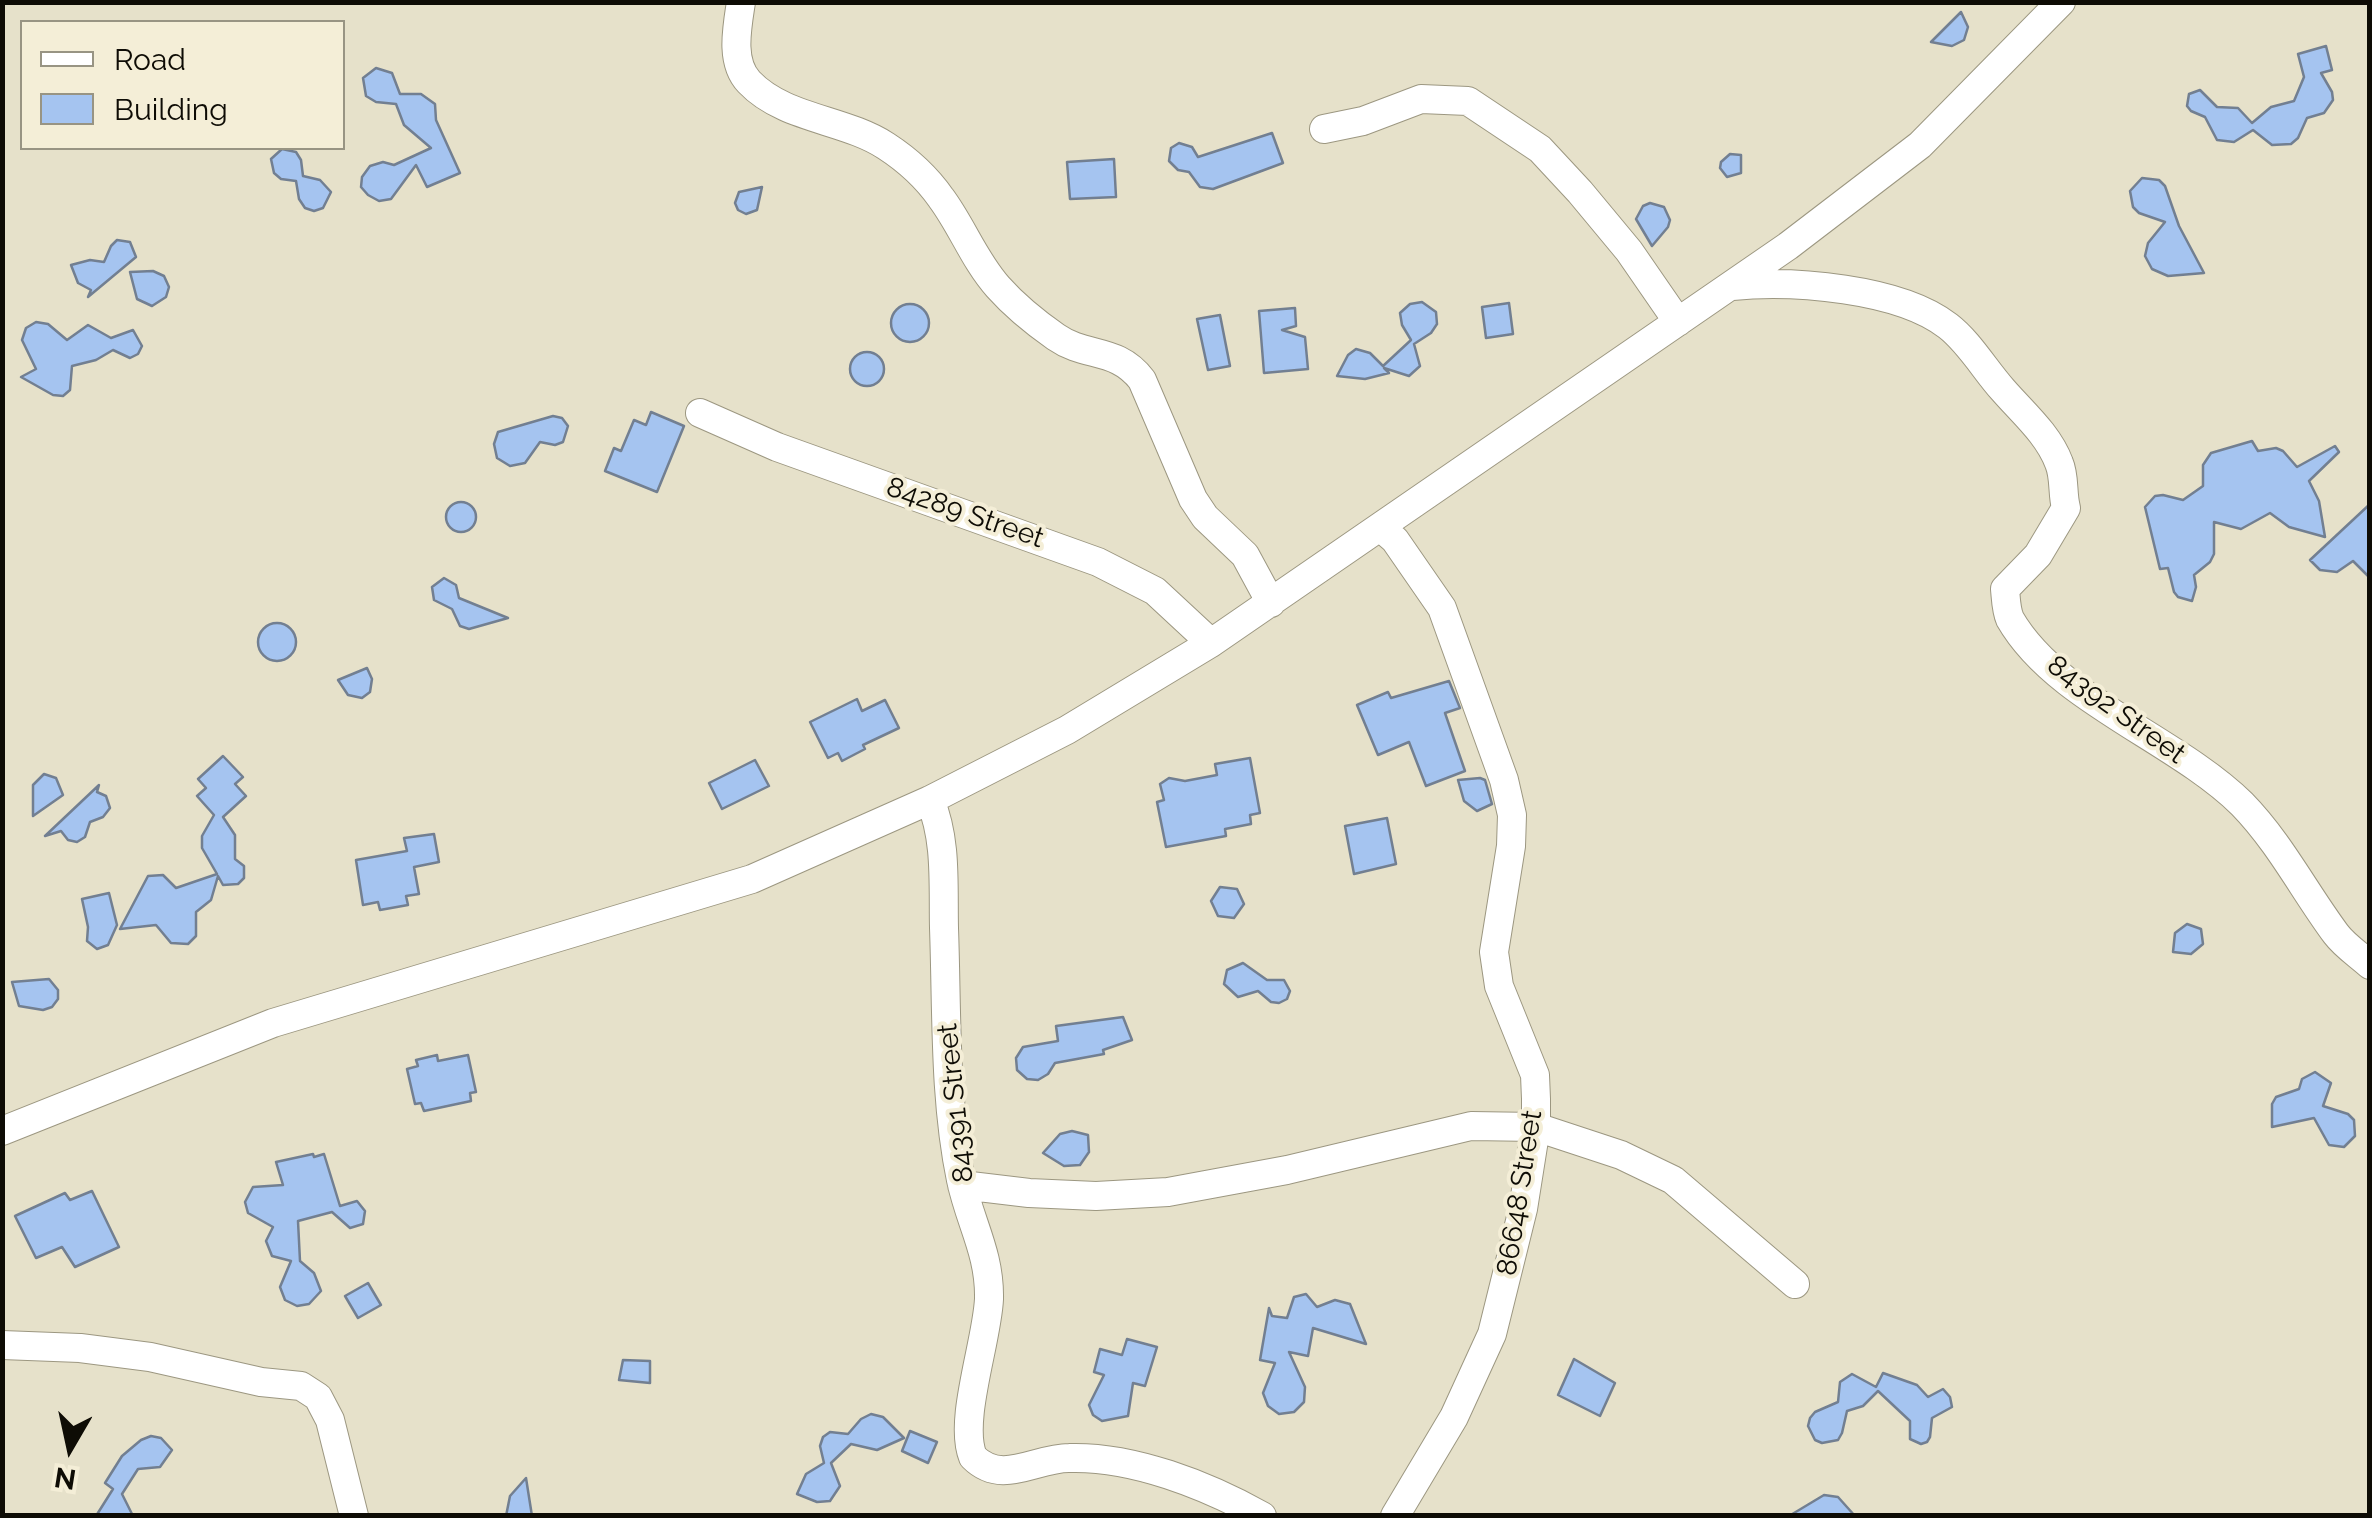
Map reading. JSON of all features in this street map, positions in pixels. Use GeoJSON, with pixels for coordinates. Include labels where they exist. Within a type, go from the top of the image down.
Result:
{"type":"FeatureCollection","features":[{"type":"Feature","properties":{"kind":"street"},"geometry":{"type":"LineString","coordinates":[[741,2],[738,65],[746,80],[765,97],[884,144],[941,197],[998,288],[1059,340],[1114,356],[1132,366],[1142,380],[1194,499],[1245,555],[1271,603]]}},
{"type":"Feature","properties":{"kind":"street"},"geometry":{"type":"LineString","coordinates":[[2,1132],[273,1023],[752,880],[930,800],[1068,730],[1271,603],[1731,286],[1920,144],[2061,2]]}},
{"type":"Feature","properties":{"kind":"street"},"geometry":{"type":"LineString","coordinates":[[1324,130],[1363,121],[1421,99],[1468,101],[1540,149],[1629,251],[1678,322]]}},
{"type":"Feature","properties":{"kind":"street","name":"84392 Street"},"geometry":{"type":"LineString","coordinates":[[1731,286],[1770,282],[1815,285],[1918,306],[1950,328],[2050,442],[2062,468],[2066,508],[2038,555],[2005,589],[2008,615],[2031,648],[2079,689],[2176,752],[2240,803],[2276,844],[2338,936],[2370,965]]}},
{"type":"Feature","properties":{"kind":"street","name":"84289 Street"},"geometry":{"type":"LineString","coordinates":[[700,413],[777,446],[1098,562],[1155,592],[1211,643]]}},
{"type":"Feature","properties":{"kind":"street","name":"86648 Street"},"geometry":{"type":"LineString","coordinates":[[1380,527],[1407,554],[1442,608],[1504,780],[1512,814],[1512,846],[1494,952],[1499,986],[1535,1074],[1536,1127],[1523,1209],[1492,1334],[1454,1417],[1394,1516]]}},
{"type":"Feature","properties":{"kind":"street","name":"84391 Street"},"geometry":{"type":"LineString","coordinates":[[930,800],[942,842],[947,1029],[962,1185],[987,1261],[989,1300],[968,1432],[973,1458],[993,1470],[1009,1472],[1064,1458],[1090,1458],[1131,1466],[1195,1485],[1262,1516]]}},
{"type":"Feature","properties":{"kind":"street"},"geometry":{"type":"LineString","coordinates":[[962,1185],[1096,1196],[1168,1192],[1287,1170],[1471,1126],[1536,1127],[1621,1155],[1673,1180],[1795,1284]]}},
{"type":"Feature","properties":{"kind":"street"},"geometry":{"type":"LineString","coordinates":[[2,1345],[132,1354],[261,1382],[301,1386],[318,1397],[330,1420],[354,1516]]}},
{"type":"Feature","properties":{"kind":"building"},"geometry":{"type":"Polygon","coordinates":[[[1961,12],[1968,27],[1964,40],[1952,46],[1931,42],[1961,12]]]}},
{"type":"Feature","properties":{"kind":"building"},"geometry":{"type":"Polygon","coordinates":[[[2326,46],[2332,70],[2321,73],[2333,100],[2324,113],[2307,118],[2291,144],[2272,145],[2253,130],[2234,142],[2217,140],[2205,117],[2187,106],[2189,94],[2200,90],[2217,107],[2238,108],[2252,123],[2271,107],[2294,101],[2304,77],[2298,54],[2326,46]]]}},
{"type":"Feature","properties":{"kind":"building"},"geometry":{"type":"Polygon","coordinates":[[[376,68],[392,73],[400,94],[421,94],[435,104],[436,120],[460,173],[427,187],[416,165],[391,199],[379,201],[361,187],[362,177],[370,166],[383,162],[394,165],[431,148],[404,125],[396,104],[376,102],[366,96],[363,78],[376,68]]]}},
{"type":"Feature","properties":{"kind":"building"},"geometry":{"type":"Polygon","coordinates":[[[1272,133],[1283,163],[1213,189],[1200,187],[1189,172],[1178,170],[1169,161],[1171,148],[1179,143],[1192,147],[1198,157],[1272,133]]]}},
{"type":"Feature","properties":{"kind":"building"},"geometry":{"type":"Polygon","coordinates":[[[281,150],[296,152],[303,176],[320,180],[331,192],[323,208],[305,208],[296,181],[281,179],[274,173],[271,159],[281,150]]]}},
{"type":"Feature","properties":{"kind":"building"},"geometry":{"type":"Polygon","coordinates":[[[1730,154],[1741,155],[1741,173],[1727,177],[1720,168],[1730,154]]]}},
{"type":"Feature","properties":{"kind":"building"},"geometry":{"type":"Polygon","coordinates":[[[1114,159],[1116,197],[1070,199],[1067,162],[1114,159]]]}},
{"type":"Feature","properties":{"kind":"building"},"geometry":{"type":"Polygon","coordinates":[[[2142,178],[2159,180],[2165,186],[2179,226],[2204,273],[2168,276],[2152,269],[2145,256],[2148,243],[2165,222],[2133,207],[2130,191],[2142,178]]]}},
{"type":"Feature","properties":{"kind":"building"},"geometry":{"type":"Polygon","coordinates":[[[762,187],[757,210],[746,214],[738,210],[735,203],[739,192],[762,187]]]}},
{"type":"Feature","properties":{"kind":"building"},"geometry":{"type":"Polygon","coordinates":[[[1650,203],[1664,207],[1670,220],[1652,246],[1636,219],[1643,206],[1650,203]]]}},
{"type":"Feature","properties":{"kind":"building"},"geometry":{"type":"Polygon","coordinates":[[[117,240],[130,242],[136,257],[88,297],[91,290],[78,283],[71,265],[90,260],[104,262],[117,240]]]}},
{"type":"Feature","properties":{"kind":"building"},"geometry":{"type":"Polygon","coordinates":[[[153,271],[164,276],[169,287],[166,297],[152,306],[137,299],[130,272],[153,271]]]}},
{"type":"Feature","properties":{"kind":"building"},"geometry":{"type":"Polygon","coordinates":[[[1422,302],[1436,312],[1437,324],[1414,344],[1420,366],[1409,376],[1384,368],[1389,373],[1365,379],[1337,376],[1348,355],[1356,349],[1370,353],[1383,366],[1411,340],[1400,313],[1410,304],[1422,302]]]}},
{"type":"Feature","properties":{"kind":"building"},"geometry":{"type":"Polygon","coordinates":[[[1509,303],[1513,334],[1486,338],[1482,307],[1509,303]]]}},
{"type":"Feature","properties":{"kind":"building"},"geometry":{"type":"Polygon","coordinates":[[[910,304],[923,310],[929,323],[923,336],[910,342],[897,336],[891,323],[897,310],[910,304]]]}},
{"type":"Feature","properties":{"kind":"building"},"geometry":{"type":"Polygon","coordinates":[[[1295,308],[1296,326],[1282,330],[1305,337],[1308,369],[1264,373],[1259,311],[1295,308]]]}},
{"type":"Feature","properties":{"kind":"building"},"geometry":{"type":"Polygon","coordinates":[[[1220,315],[1230,366],[1208,370],[1197,319],[1220,315]]]}},
{"type":"Feature","properties":{"kind":"building"},"geometry":{"type":"Polygon","coordinates":[[[36,322],[48,324],[67,340],[88,325],[111,338],[133,330],[142,346],[130,358],[113,350],[96,360],[72,366],[70,390],[63,396],[53,395],[21,377],[36,369],[22,340],[26,328],[36,322]]]}},
{"type":"Feature","properties":{"kind":"building"},"geometry":{"type":"Polygon","coordinates":[[[867,352],[879,357],[884,369],[879,381],[867,386],[855,381],[850,369],[855,357],[867,352]]]}},
{"type":"Feature","properties":{"kind":"building"},"geometry":{"type":"Polygon","coordinates":[[[651,412],[684,426],[657,492],[605,471],[614,448],[621,451],[634,420],[646,425],[651,412]]]}},
{"type":"Feature","properties":{"kind":"building"},"geometry":{"type":"Polygon","coordinates":[[[553,416],[562,418],[568,426],[563,442],[540,442],[525,463],[510,466],[497,458],[494,444],[498,432],[553,416]]]}},
{"type":"Feature","properties":{"kind":"building"},"geometry":{"type":"Polygon","coordinates":[[[2252,441],[2258,451],[2283,451],[2297,467],[2335,446],[2339,452],[2309,481],[2319,501],[2325,537],[2289,527],[2270,513],[2241,529],[2214,522],[2214,554],[2194,575],[2192,601],[2178,597],[2168,568],[2160,569],[2145,507],[2155,496],[2183,500],[2203,486],[2203,465],[2211,453],[2252,441]]]}},
{"type":"Feature","properties":{"kind":"building"},"geometry":{"type":"Polygon","coordinates":[[[461,502],[472,506],[476,517],[472,528],[461,532],[450,528],[446,517],[450,506],[461,502]]]}},
{"type":"Feature","properties":{"kind":"building"},"geometry":{"type":"Polygon","coordinates":[[[2370,504],[2370,578],[2353,561],[2337,572],[2320,570],[2310,560],[2370,504]]]}},
{"type":"Feature","properties":{"kind":"building"},"geometry":{"type":"Polygon","coordinates":[[[444,578],[456,585],[459,598],[508,618],[469,629],[460,626],[452,609],[434,600],[432,587],[444,578]]]}},
{"type":"Feature","properties":{"kind":"building"},"geometry":{"type":"Polygon","coordinates":[[[277,623],[290,629],[296,642],[290,655],[277,661],[264,655],[258,642],[264,629],[277,623]]]}},
{"type":"Feature","properties":{"kind":"building"},"geometry":{"type":"Polygon","coordinates":[[[367,668],[372,679],[370,692],[362,698],[348,695],[338,680],[367,668]]]}},
{"type":"Feature","properties":{"kind":"building"},"geometry":{"type":"Polygon","coordinates":[[[1449,681],[1460,708],[1445,713],[1465,771],[1426,786],[1409,742],[1378,755],[1357,705],[1388,692],[1391,698],[1449,681]]]}},
{"type":"Feature","properties":{"kind":"building"},"geometry":{"type":"Polygon","coordinates":[[[857,699],[862,711],[885,700],[899,728],[863,745],[865,749],[842,761],[838,753],[828,758],[810,722],[857,699]]]}},
{"type":"Feature","properties":{"kind":"building"},"geometry":{"type":"Polygon","coordinates":[[[223,756],[243,777],[235,784],[246,796],[223,817],[235,835],[235,859],[244,866],[244,878],[238,884],[223,885],[218,876],[211,900],[196,912],[196,936],[188,944],[171,943],[156,925],[120,929],[148,876],[163,875],[176,888],[217,874],[202,848],[202,836],[214,815],[197,796],[206,788],[198,779],[223,756]]]}},
{"type":"Feature","properties":{"kind":"building"},"geometry":{"type":"Polygon","coordinates":[[[1250,758],[1260,813],[1250,815],[1251,824],[1225,829],[1226,836],[1166,847],[1157,802],[1164,800],[1160,784],[1169,778],[1185,781],[1217,775],[1215,764],[1250,758]]]}},
{"type":"Feature","properties":{"kind":"building"},"geometry":{"type":"Polygon","coordinates":[[[755,760],[769,786],[722,809],[709,783],[755,760]]]}},
{"type":"Feature","properties":{"kind":"building"},"geometry":{"type":"Polygon","coordinates":[[[44,774],[56,778],[63,795],[33,816],[33,785],[44,774]]]}},
{"type":"Feature","properties":{"kind":"building"},"geometry":{"type":"Polygon","coordinates":[[[1458,780],[1485,780],[1492,804],[1477,811],[1464,801],[1458,780]]]}},
{"type":"Feature","properties":{"kind":"building"},"geometry":{"type":"Polygon","coordinates":[[[99,785],[97,792],[106,796],[110,808],[103,817],[90,822],[85,837],[77,842],[68,840],[61,831],[45,836],[99,785]]]}},
{"type":"Feature","properties":{"kind":"building"},"geometry":{"type":"Polygon","coordinates":[[[1387,818],[1396,864],[1354,874],[1345,826],[1387,818]]]}},
{"type":"Feature","properties":{"kind":"building"},"geometry":{"type":"Polygon","coordinates":[[[434,834],[439,862],[414,867],[419,894],[406,896],[408,905],[380,910],[378,902],[363,905],[356,860],[407,851],[404,838],[434,834]]]}},
{"type":"Feature","properties":{"kind":"building"},"geometry":{"type":"Polygon","coordinates":[[[1220,887],[1237,889],[1244,904],[1234,918],[1218,916],[1211,901],[1220,887]]]}},
{"type":"Feature","properties":{"kind":"building"},"geometry":{"type":"Polygon","coordinates":[[[109,893],[117,925],[108,945],[97,949],[87,941],[82,899],[109,893]]]}},
{"type":"Feature","properties":{"kind":"building"},"geometry":{"type":"Polygon","coordinates":[[[2187,924],[2201,929],[2203,944],[2191,954],[2173,952],[2175,933],[2187,924]]]}},
{"type":"Feature","properties":{"kind":"building"},"geometry":{"type":"Polygon","coordinates":[[[1243,963],[1267,980],[1284,980],[1290,991],[1287,999],[1271,1002],[1258,991],[1238,997],[1224,984],[1227,970],[1243,963]]]}},
{"type":"Feature","properties":{"kind":"building"},"geometry":{"type":"Polygon","coordinates":[[[49,979],[58,990],[52,1007],[43,1010],[19,1006],[12,982],[49,979]]]}},
{"type":"Feature","properties":{"kind":"building"},"geometry":{"type":"Polygon","coordinates":[[[1123,1017],[1132,1040],[1103,1050],[1104,1054],[1055,1063],[1038,1080],[1027,1079],[1017,1070],[1016,1058],[1023,1047],[1058,1041],[1056,1026],[1123,1017]]]}},
{"type":"Feature","properties":{"kind":"building"},"geometry":{"type":"Polygon","coordinates":[[[437,1055],[438,1061],[468,1055],[476,1092],[470,1093],[471,1101],[424,1111],[421,1103],[415,1104],[407,1069],[418,1066],[416,1060],[437,1055]]]}},
{"type":"Feature","properties":{"kind":"building"},"geometry":{"type":"Polygon","coordinates":[[[2315,1072],[2331,1083],[2323,1106],[2354,1120],[2355,1136],[2344,1147],[2329,1145],[2314,1118],[2272,1127],[2272,1104],[2276,1097],[2299,1089],[2302,1079],[2315,1072]]]}},
{"type":"Feature","properties":{"kind":"building"},"geometry":{"type":"Polygon","coordinates":[[[1072,1131],[1088,1135],[1089,1152],[1080,1165],[1064,1166],[1043,1153],[1060,1134],[1072,1131]]]}},
{"type":"Feature","properties":{"kind":"building"},"geometry":{"type":"Polygon","coordinates":[[[324,1154],[340,1206],[357,1201],[365,1211],[363,1224],[350,1228],[332,1212],[298,1221],[300,1261],[314,1273],[321,1291],[309,1304],[297,1306],[285,1300],[280,1287],[291,1261],[272,1256],[266,1241],[273,1227],[248,1213],[245,1202],[253,1187],[283,1185],[276,1162],[324,1154]]]}},
{"type":"Feature","properties":{"kind":"building"},"geometry":{"type":"Polygon","coordinates":[[[92,1191],[119,1247],[75,1267],[62,1247],[36,1258],[15,1216],[65,1193],[70,1200],[92,1191]]]}},
{"type":"Feature","properties":{"kind":"building"},"geometry":{"type":"Polygon","coordinates":[[[368,1283],[381,1305],[358,1318],[345,1296],[368,1283]]]}},
{"type":"Feature","properties":{"kind":"building"},"geometry":{"type":"Polygon","coordinates":[[[1306,1294],[1317,1307],[1335,1300],[1350,1304],[1366,1344],[1313,1328],[1308,1356],[1289,1352],[1305,1387],[1304,1402],[1294,1412],[1279,1414],[1268,1406],[1263,1393],[1275,1363],[1260,1360],[1269,1308],[1272,1316],[1287,1318],[1294,1297],[1306,1294]]]}},
{"type":"Feature","properties":{"kind":"building"},"geometry":{"type":"Polygon","coordinates":[[[1127,1339],[1157,1347],[1145,1386],[1133,1383],[1128,1416],[1102,1421],[1093,1415],[1089,1405],[1104,1375],[1094,1372],[1100,1349],[1122,1355],[1127,1339]]]}},
{"type":"Feature","properties":{"kind":"building"},"geometry":{"type":"Polygon","coordinates":[[[1574,1359],[1615,1383],[1600,1416],[1558,1395],[1574,1359]]]}},
{"type":"Feature","properties":{"kind":"building"},"geometry":{"type":"Polygon","coordinates":[[[623,1360],[650,1361],[650,1383],[619,1380],[623,1360]]]}},
{"type":"Feature","properties":{"kind":"building"},"geometry":{"type":"Polygon","coordinates":[[[1883,1373],[1917,1385],[1928,1397],[1943,1389],[1950,1397],[1952,1407],[1932,1418],[1927,1442],[1921,1444],[1910,1439],[1910,1421],[1878,1391],[1863,1406],[1847,1411],[1838,1440],[1815,1440],[1808,1426],[1810,1418],[1838,1402],[1840,1382],[1852,1374],[1876,1387],[1883,1373]]]}},
{"type":"Feature","properties":{"kind":"building"},"geometry":{"type":"Polygon","coordinates":[[[871,1414],[883,1417],[904,1438],[877,1450],[851,1444],[831,1463],[840,1486],[830,1501],[817,1502],[797,1494],[806,1474],[824,1463],[820,1446],[823,1437],[830,1432],[848,1434],[871,1414]]]}},
{"type":"Feature","properties":{"kind":"building"},"geometry":{"type":"Polygon","coordinates":[[[910,1431],[937,1442],[928,1463],[902,1451],[910,1431]]]}},
{"type":"Feature","properties":{"kind":"building"},"geometry":{"type":"Polygon","coordinates":[[[151,1436],[161,1438],[172,1450],[160,1467],[138,1469],[122,1494],[133,1516],[96,1516],[113,1489],[105,1483],[122,1456],[151,1436]]]}},
{"type":"Feature","properties":{"kind":"building"},"geometry":{"type":"Polygon","coordinates":[[[526,1478],[532,1516],[506,1516],[510,1496],[526,1478]]]}},
{"type":"Feature","properties":{"kind":"building"},"geometry":{"type":"Polygon","coordinates":[[[1824,1495],[1838,1497],[1855,1516],[1789,1516],[1824,1495]]]}}]}
